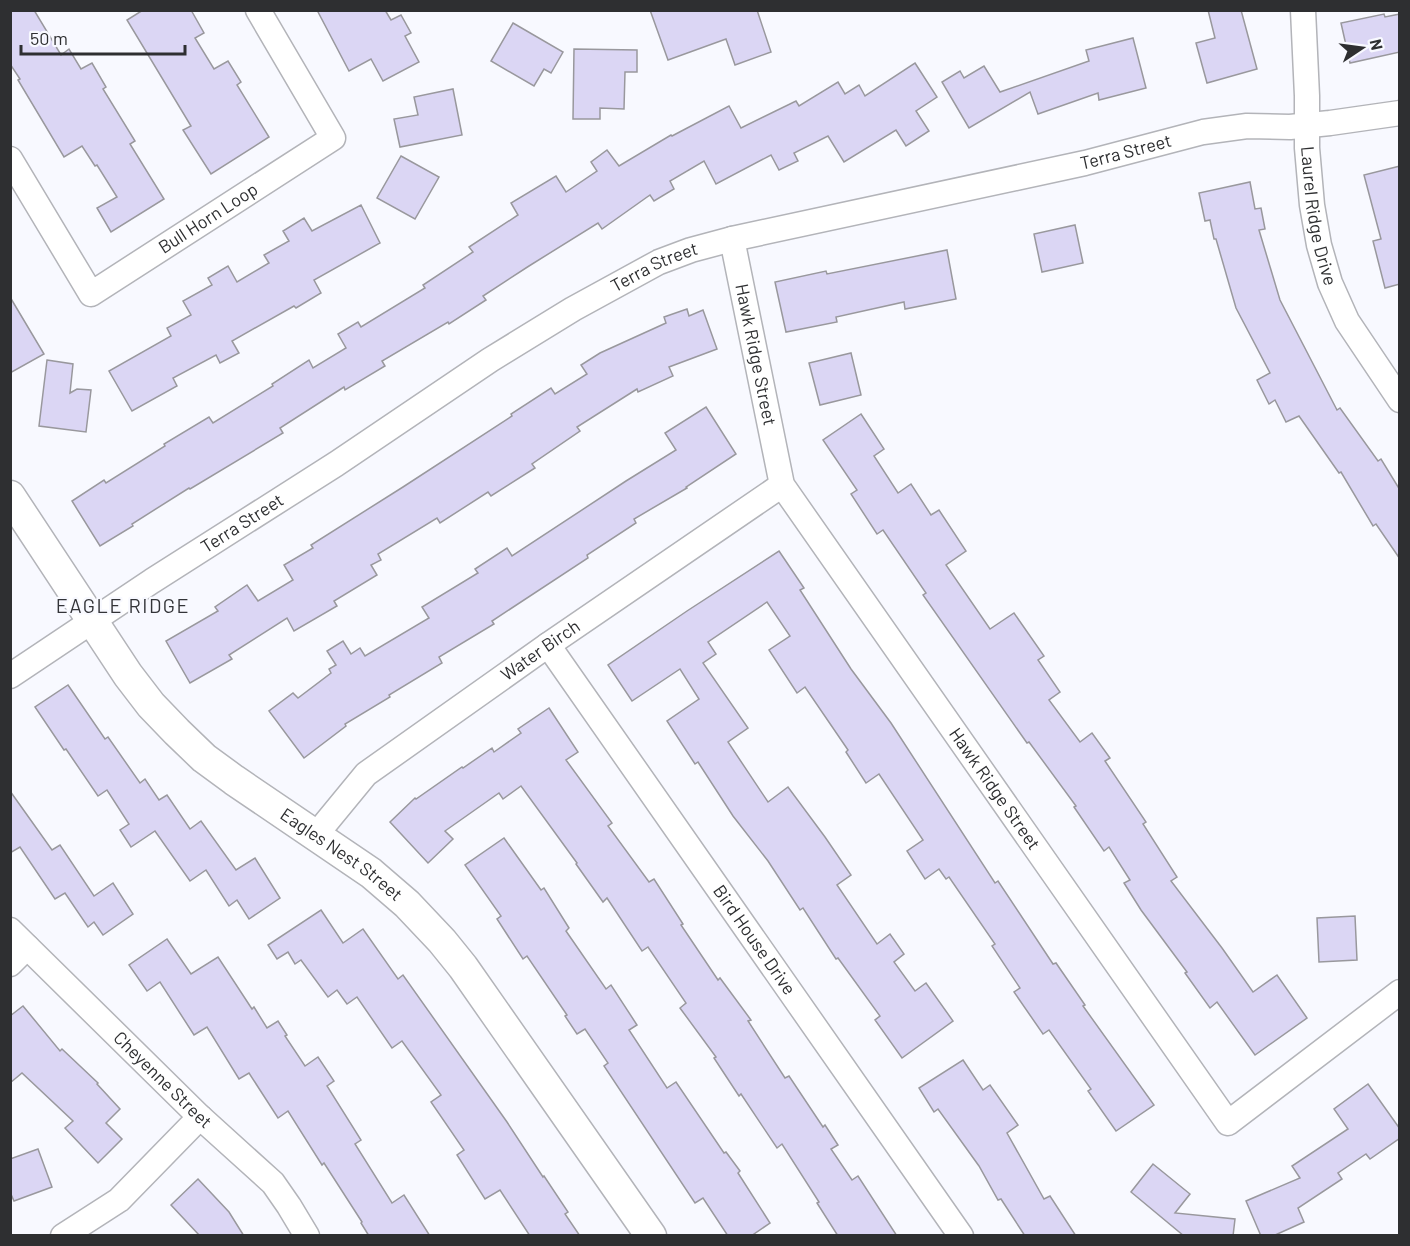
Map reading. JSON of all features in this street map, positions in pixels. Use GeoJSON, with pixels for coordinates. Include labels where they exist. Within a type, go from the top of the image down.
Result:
{"type":"FeatureCollection","features":[{"type":"Feature","properties":{"kind":"street","name":"Bull Horn Loop"},"geometry":{"type":"LineString","coordinates":[[10,159],[92,294],[333,138],[258,10]]}},
{"type":"Feature","properties":{"kind":"street","name":"Laurel Ridge Drive"},"geometry":{"type":"LineString","coordinates":[[1304,10],[1307,148],[1312,205],[1319,245],[1330,283],[1347,321],[1400,400]]}},
{"type":"Feature","properties":{"kind":"street","name":"Terra Street"},"geometry":{"type":"LineString","coordinates":[[10,676],[336,464],[490,360],[573,309],[659,262],[691,250],[732,239],[1085,163],[1203,132],[1247,126],[1290,127],[1400,113]]}},
{"type":"Feature","properties":{"kind":"street","name":"Hawk Ridge Street"},"geometry":{"type":"LineString","coordinates":[[732,239],[782,485],[1228,1123],[1400,992]]}},
{"type":"Feature","properties":{"kind":"street","name":"Water Birch"},"geometry":{"type":"LineString","coordinates":[[315,836],[366,774],[548,645],[782,485]]}},
{"type":"Feature","properties":{"kind":"street","name":"Eagles Nest Street"},"geometry":{"type":"LineString","coordinates":[[10,496],[128,675],[151,705],[177,732],[204,758],[371,873],[407,904],[442,941],[470,977],[651,1236]]}},
{"type":"Feature","properties":{"kind":"street","name":"Bird House Drive"},"geometry":{"type":"LineString","coordinates":[[548,645],[961,1236]]}},
{"type":"Feature","properties":{"kind":"street","name":"Cheyenne Street"},"geometry":{"type":"LineString","coordinates":[[16,947],[273,1183],[290,1206],[307,1236]]}},
{"type":"Feature","properties":{"kind":"street"},"geometry":{"type":"LineString","coordinates":[[63,1236],[118,1200],[200,1117]]}},
{"type":"Feature","properties":{"kind":"building"},"geometry":{"type":"Polygon","coordinates":[[[10,10],[34,10],[61,55],[69,49],[81,69],[92,63],[106,87],[103,89],[135,141],[130,144],[164,199],[111,232],[97,208],[117,197],[82,146],[64,157],[10,64],[10,10]]]}},
{"type":"Feature","properties":{"kind":"building"},"geometry":{"type":"Polygon","coordinates":[[[143,10],[191,10],[204,33],[195,38],[214,69],[228,61],[241,82],[237,85],[269,137],[211,174],[183,130],[191,126],[127,20],[143,10]]]}},
{"type":"Feature","properties":{"kind":"building"},"geometry":{"type":"Polygon","coordinates":[[[317,10],[385,10],[391,20],[401,15],[411,33],[405,36],[419,62],[383,81],[371,59],[349,71],[317,10]]]}},
{"type":"Feature","properties":{"kind":"building"},"geometry":{"type":"Polygon","coordinates":[[[650,10],[757,10],[771,52],[735,65],[726,39],[668,60],[650,10]]]}},
{"type":"Feature","properties":{"kind":"building"},"geometry":{"type":"Polygon","coordinates":[[[1208,10],[1241,10],[1257,69],[1207,83],[1196,43],[1215,38],[1208,10]]]}},
{"type":"Feature","properties":{"kind":"building"},"geometry":{"type":"Polygon","coordinates":[[[1384,14],[1385,17],[1400,14],[1400,52],[1350,63],[1341,23],[1384,14]]]}},
{"type":"Feature","properties":{"kind":"building"},"geometry":{"type":"Polygon","coordinates":[[[513,23],[563,52],[551,73],[544,69],[534,86],[491,61],[513,23]]]}},
{"type":"Feature","properties":{"kind":"building"},"geometry":{"type":"Polygon","coordinates":[[[1133,38],[1146,88],[1099,100],[1098,93],[1038,114],[1030,92],[969,128],[942,82],[960,71],[964,78],[984,66],[1000,92],[1089,61],[1086,50],[1133,38]]]}},
{"type":"Feature","properties":{"kind":"building"},"geometry":{"type":"Polygon","coordinates":[[[574,49],[637,50],[637,72],[625,72],[624,109],[600,108],[600,119],[573,119],[574,49]]]}},
{"type":"Feature","properties":{"kind":"building"},"geometry":{"type":"Polygon","coordinates":[[[915,63],[937,97],[916,111],[929,131],[906,146],[896,130],[844,162],[828,136],[794,153],[798,161],[779,170],[771,155],[716,184],[704,161],[670,181],[674,189],[654,201],[650,195],[602,229],[598,223],[483,296],[486,300],[449,324],[448,322],[382,361],[385,366],[345,390],[344,387],[280,428],[283,433],[189,488],[100,546],[72,501],[104,480],[106,483],[209,417],[213,423],[273,386],[272,384],[309,360],[313,368],[346,348],[338,334],[358,322],[361,327],[425,288],[423,285],[473,252],[469,247],[518,215],[511,203],[556,176],[566,192],[597,171],[591,162],[607,150],[619,166],[671,135],[729,106],[741,128],[796,101],[799,106],[838,82],[845,94],[859,85],[865,96],[915,63]]]}},
{"type":"Feature","properties":{"kind":"building"},"geometry":{"type":"Polygon","coordinates":[[[453,89],[462,135],[400,147],[394,119],[418,115],[414,97],[453,89]]]}},
{"type":"Feature","properties":{"kind":"building"},"geometry":{"type":"Polygon","coordinates":[[[401,156],[439,177],[415,219],[377,198],[401,156]]]}},
{"type":"Feature","properties":{"kind":"building"},"geometry":{"type":"Polygon","coordinates":[[[1400,166],[1400,284],[1385,288],[1373,241],[1381,239],[1364,175],[1400,166]]]}},
{"type":"Feature","properties":{"kind":"building"},"geometry":{"type":"Polygon","coordinates":[[[1250,182],[1255,209],[1261,208],[1265,229],[1259,230],[1280,300],[1337,410],[1340,408],[1378,461],[1381,459],[1400,490],[1400,559],[1376,524],[1373,526],[1341,472],[1339,473],[1299,416],[1286,422],[1275,400],[1269,404],[1257,380],[1270,373],[1236,308],[1210,220],[1205,221],[1199,193],[1250,182]]]}},
{"type":"Feature","properties":{"kind":"building"},"geometry":{"type":"Polygon","coordinates":[[[361,205],[380,243],[314,280],[321,293],[232,341],[239,353],[220,363],[216,355],[173,378],[177,386],[132,411],[109,371],[171,336],[167,328],[191,315],[183,301],[212,285],[208,278],[228,266],[237,282],[269,263],[264,255],[289,241],[283,231],[304,218],[312,231],[361,205]]]}},
{"type":"Feature","properties":{"kind":"building"},"geometry":{"type":"Polygon","coordinates":[[[1075,225],[1083,263],[1042,272],[1034,234],[1075,225]]]}},
{"type":"Feature","properties":{"kind":"building"},"geometry":{"type":"Polygon","coordinates":[[[947,250],[956,299],[905,309],[904,302],[836,317],[837,322],[786,332],[775,282],[947,250]]]}},
{"type":"Feature","properties":{"kind":"building"},"geometry":{"type":"Polygon","coordinates":[[[10,297],[44,354],[10,373],[10,297]]]}},
{"type":"Feature","properties":{"kind":"building"},"geometry":{"type":"Polygon","coordinates":[[[687,309],[689,316],[703,310],[717,349],[669,367],[673,376],[638,392],[637,389],[577,427],[580,431],[532,464],[535,468],[491,496],[488,492],[440,523],[437,518],[378,554],[381,560],[371,565],[377,575],[334,601],[337,606],[294,631],[287,618],[229,655],[232,659],[190,683],[166,641],[218,611],[215,607],[247,585],[258,601],[293,580],[284,565],[313,548],[311,545],[512,416],[511,414],[551,388],[555,394],[587,374],[581,365],[600,353],[666,323],[664,317],[687,309]]]}},
{"type":"Feature","properties":{"kind":"building"},"geometry":{"type":"Polygon","coordinates":[[[851,353],[861,395],[820,405],[809,363],[851,353]]]}},
{"type":"Feature","properties":{"kind":"building"},"geometry":{"type":"Polygon","coordinates":[[[47,360],[73,364],[70,393],[77,389],[91,390],[86,432],[39,426],[47,360]]]}},
{"type":"Feature","properties":{"kind":"building"},"geometry":{"type":"Polygon","coordinates":[[[706,407],[736,454],[687,488],[634,519],[636,523],[587,555],[588,558],[492,621],[494,624],[439,657],[442,663],[345,724],[346,726],[304,758],[269,711],[293,693],[298,698],[331,673],[329,669],[336,665],[327,651],[343,641],[351,654],[360,648],[365,656],[429,618],[422,607],[478,573],[475,569],[507,548],[512,556],[676,450],[665,433],[706,407]]]}},
{"type":"Feature","properties":{"kind":"building"},"geometry":{"type":"Polygon","coordinates":[[[861,414],[884,449],[874,456],[898,493],[911,484],[931,515],[939,510],[966,551],[946,565],[990,629],[1014,613],[1044,656],[1038,660],[1060,692],[1049,700],[1080,742],[1092,733],[1110,758],[1105,761],[1146,822],[1143,824],[1177,877],[1171,881],[1253,992],[1277,975],[1307,1018],[1255,1055],[1217,1002],[1210,1008],[1124,883],[1130,880],[1109,847],[1104,851],[1074,807],[1076,806],[1029,742],[1027,743],[923,595],[926,593],[883,530],[877,534],[851,494],[857,490],[823,440],[861,414]]]}},
{"type":"Feature","properties":{"kind":"building"},"geometry":{"type":"Polygon","coordinates":[[[779,551],[804,588],[800,590],[851,669],[891,723],[995,883],[998,881],[1053,964],[1056,963],[1085,1005],[1083,1006],[1154,1105],[1116,1131],[1088,1091],[1091,1089],[1049,1030],[1043,1034],[1014,992],[1020,988],[992,946],[995,944],[949,877],[946,879],[939,869],[925,879],[907,851],[923,840],[879,774],[866,783],[846,752],[848,750],[805,687],[797,693],[769,650],[790,636],[767,602],[708,642],[716,654],[703,663],[748,728],[728,742],[768,802],[788,787],[851,875],[837,885],[877,944],[890,934],[904,954],[894,962],[915,991],[926,983],[953,1021],[902,1058],[875,1020],[880,1016],[838,958],[836,959],[803,908],[800,910],[768,861],[733,816],[698,762],[695,764],[667,721],[699,699],[680,669],[632,701],[608,665],[779,551]]]}},
{"type":"Feature","properties":{"kind":"building"},"geometry":{"type":"Polygon","coordinates":[[[68,685],[105,739],[108,737],[140,783],[145,779],[159,800],[167,795],[190,829],[201,821],[236,870],[255,858],[280,898],[249,919],[237,900],[229,906],[206,870],[190,881],[155,831],[131,847],[120,830],[129,824],[107,790],[98,796],[35,707],[68,685]]]}},
{"type":"Feature","properties":{"kind":"building"},"geometry":{"type":"Polygon","coordinates":[[[549,708],[578,752],[566,760],[612,823],[608,826],[649,882],[654,879],[683,924],[681,925],[718,980],[720,978],[751,1020],[748,1021],[785,1078],[789,1076],[823,1127],[825,1125],[838,1145],[831,1149],[852,1180],[858,1176],[897,1236],[838,1236],[782,1144],[777,1148],[680,1008],[686,1003],[648,947],[642,951],[607,898],[603,902],[521,786],[503,799],[499,793],[445,831],[453,839],[428,863],[390,822],[415,798],[492,748],[494,752],[521,733],[518,729],[549,708]]]}},
{"type":"Feature","properties":{"kind":"building"},"geometry":{"type":"Polygon","coordinates":[[[10,791],[52,850],[60,845],[94,896],[113,883],[133,914],[103,935],[94,922],[88,927],[65,893],[55,899],[20,847],[10,853],[10,791]]]}},
{"type":"Feature","properties":{"kind":"building"},"geometry":{"type":"Polygon","coordinates":[[[504,838],[541,890],[544,888],[569,928],[566,931],[606,989],[611,985],[637,1025],[629,1030],[667,1088],[676,1082],[724,1153],[726,1152],[740,1171],[738,1173],[770,1223],[751,1236],[728,1236],[703,1198],[695,1203],[604,1066],[608,1063],[585,1029],[577,1034],[565,1016],[567,1015],[527,956],[523,959],[497,919],[501,916],[465,865],[504,838]]]}},
{"type":"Feature","properties":{"kind":"building"},"geometry":{"type":"Polygon","coordinates":[[[321,910],[343,943],[363,929],[398,979],[403,975],[544,1176],[568,1212],[565,1214],[580,1236],[530,1236],[500,1190],[485,1199],[457,1155],[464,1150],[431,1102],[441,1095],[402,1041],[392,1048],[357,997],[347,1004],[337,990],[328,997],[301,960],[295,964],[288,952],[277,959],[268,945],[321,910]]]}},
{"type":"Feature","properties":{"kind":"building"},"geometry":{"type":"Polygon","coordinates":[[[1355,916],[1357,960],[1319,962],[1317,918],[1355,916]]]}},
{"type":"Feature","properties":{"kind":"building"},"geometry":{"type":"Polygon","coordinates":[[[167,939],[191,974],[218,957],[267,1028],[278,1021],[305,1066],[318,1057],[334,1081],[327,1086],[361,1140],[355,1144],[392,1203],[404,1195],[430,1236],[369,1236],[324,1163],[322,1165],[288,1111],[278,1118],[249,1073],[239,1079],[207,1027],[194,1035],[160,982],[147,991],[129,965],[167,939]]]}},
{"type":"Feature","properties":{"kind":"building"},"geometry":{"type":"Polygon","coordinates":[[[23,1006],[60,1051],[62,1049],[98,1083],[120,1109],[106,1123],[122,1139],[98,1163],[65,1128],[73,1121],[22,1073],[10,1083],[10,1016],[23,1006]]]}},
{"type":"Feature","properties":{"kind":"building"},"geometry":{"type":"Polygon","coordinates":[[[963,1060],[983,1090],[990,1085],[1018,1125],[1007,1133],[1044,1199],[1050,1196],[1076,1236],[1025,1236],[1001,1199],[998,1200],[979,1166],[938,1109],[934,1112],[919,1088],[963,1060]]]}},
{"type":"Feature","properties":{"kind":"building"},"geometry":{"type":"Polygon","coordinates":[[[1368,1084],[1400,1129],[1400,1138],[1370,1159],[1366,1154],[1338,1173],[1342,1179],[1298,1208],[1304,1222],[1273,1236],[1261,1236],[1246,1201],[1300,1178],[1292,1166],[1348,1129],[1334,1109],[1368,1084]]]}},
{"type":"Feature","properties":{"kind":"building"},"geometry":{"type":"Polygon","coordinates":[[[38,1149],[52,1187],[14,1201],[10,1192],[10,1159],[38,1149]]]}},
{"type":"Feature","properties":{"kind":"building"},"geometry":{"type":"Polygon","coordinates":[[[1153,1164],[1190,1194],[1175,1213],[1235,1219],[1233,1236],[1184,1236],[1131,1192],[1153,1164]]]}},
{"type":"Feature","properties":{"kind":"building"},"geometry":{"type":"Polygon","coordinates":[[[198,1179],[229,1212],[244,1236],[200,1236],[171,1205],[198,1179]]]}},
{"type":"Feature","properties":{"kind":"district","name":"EAGLE RIDGE"},"geometry":{"type":"Point","coordinates":[123,606]}}]}
